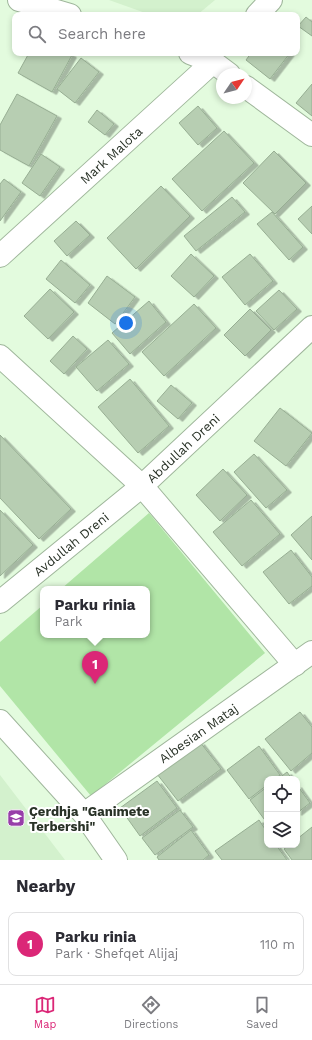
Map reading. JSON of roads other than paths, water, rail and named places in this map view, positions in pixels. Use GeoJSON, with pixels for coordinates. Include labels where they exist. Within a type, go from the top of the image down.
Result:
{"type":"FeatureCollection","features":[{"type":"Feature","properties":{"kind":"street"},"geometry":{"type":"LineString","coordinates":[[19,0],[60,12]]}},
{"type":"Feature","properties":{"kind":"street"},"geometry":{"type":"LineString","coordinates":[[260,12],[271,0]]}},
{"type":"Feature","properties":{"kind":"street"},"geometry":{"type":"LineString","coordinates":[[199,56],[221,63]]}},
{"type":"Feature","properties":{"kind":"street","name":"Mark Malota"},"geometry":{"type":"LineString","coordinates":[[0,256],[221,63]]}},
{"type":"Feature","properties":{"kind":"street"},"geometry":{"type":"LineString","coordinates":[[252,90],[312,135]]}},
{"type":"Feature","properties":{"kind":"street","name":"Abdullah Dreni"},"geometry":{"type":"LineString","coordinates":[[0,356],[142,486],[312,327]]}},
{"type":"Feature","properties":{"kind":"street"},"geometry":{"type":"LineString","coordinates":[[142,486],[295,665]]}},
{"type":"Feature","properties":{"kind":"street","name":"Avdullah Dreni"},"geometry":{"type":"LineString","coordinates":[[0,602],[142,486]]}},
{"type":"Feature","properties":{"kind":"street","name":"Albesian Mataj"},"geometry":{"type":"LineString","coordinates":[[84,814],[312,652]]}},
{"type":"Feature","properties":{"kind":"street"},"geometry":{"type":"LineString","coordinates":[[0,721],[84,814],[116,860]]}},
{"type":"Feature","properties":{"kind":"place","name":"Parku rinia"},"geometry":{"type":"Point","coordinates":[95,684]}},
{"type":"Feature","properties":{"kind":"place","name":"Çerdhja \"Ganimete Terbershi\""},"geometry":{"type":"Point","coordinates":[16,818]}}]}
